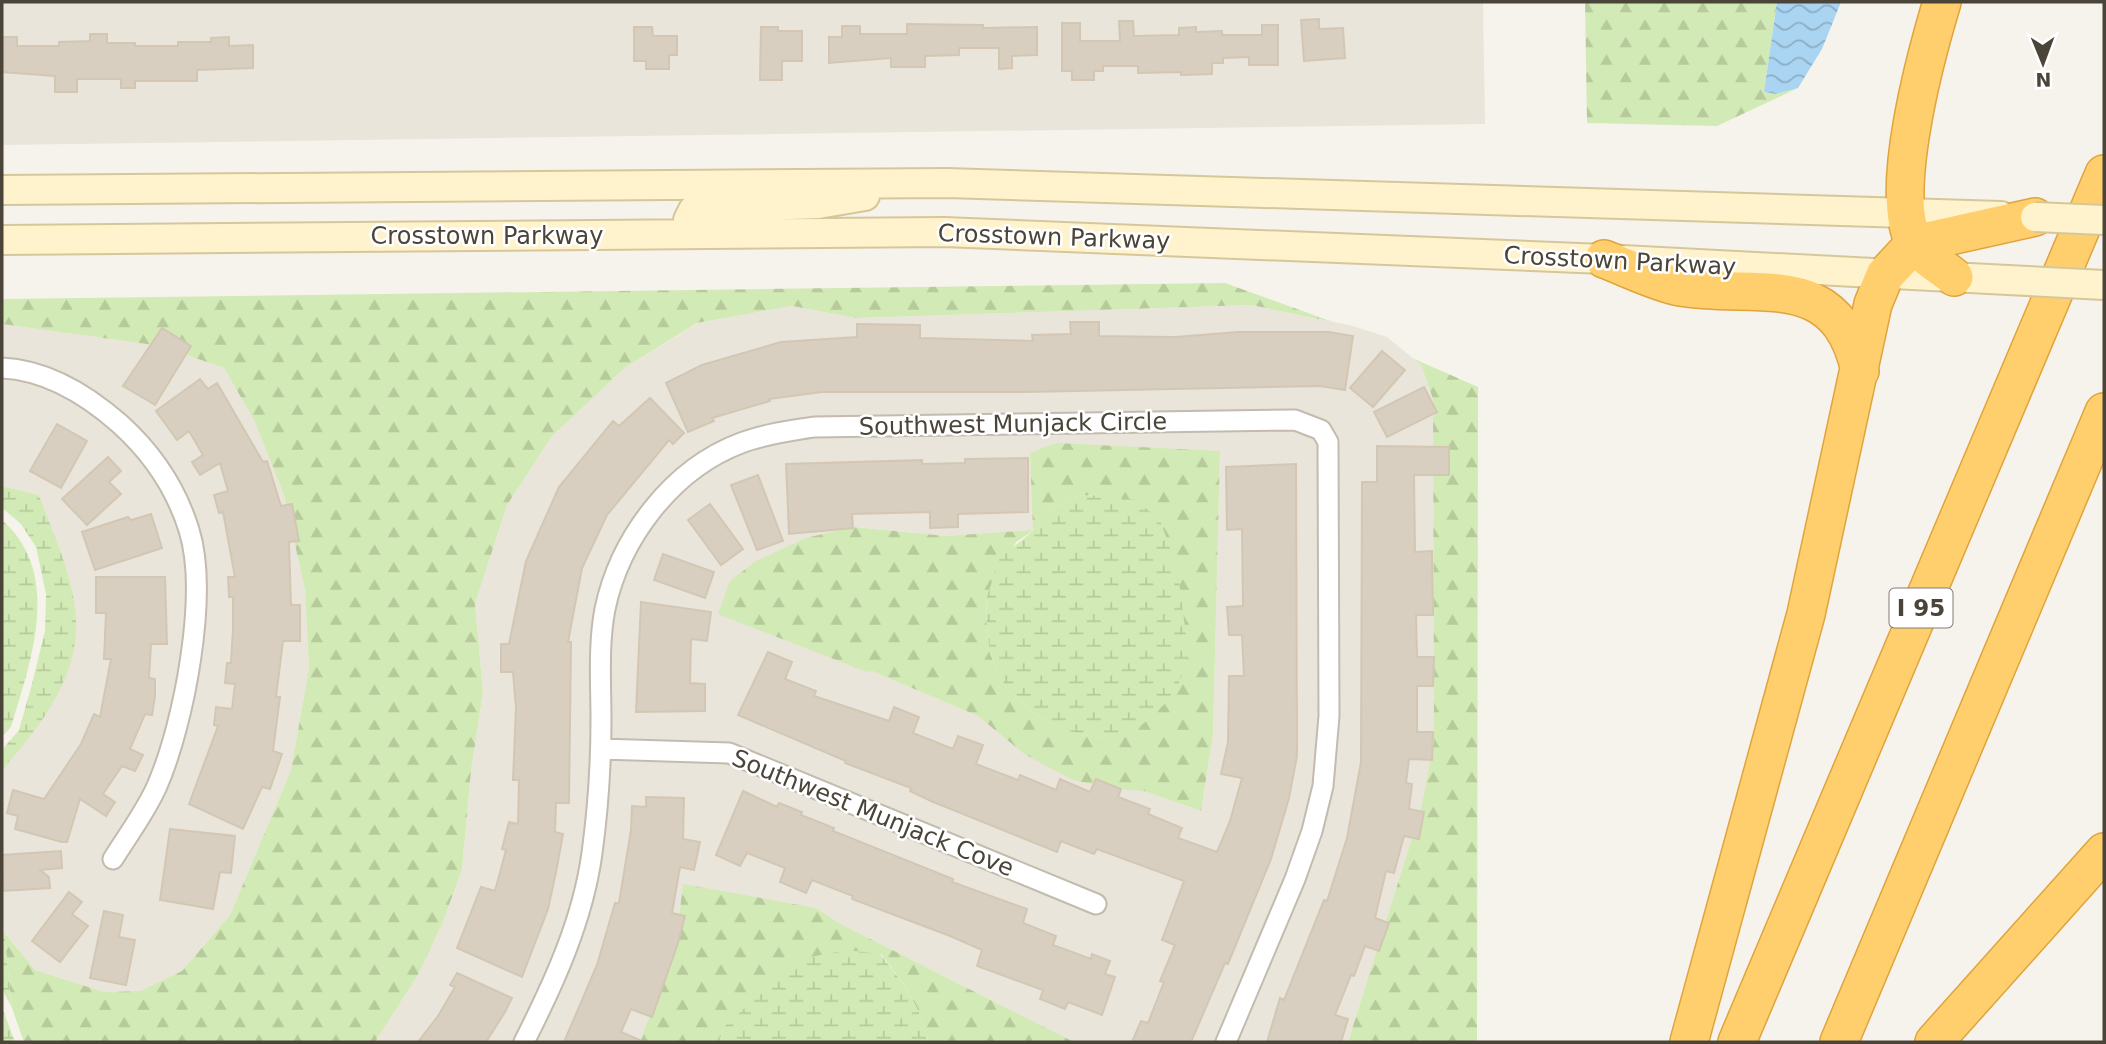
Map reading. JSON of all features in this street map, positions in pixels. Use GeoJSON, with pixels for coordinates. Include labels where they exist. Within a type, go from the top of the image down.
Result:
{"type":"FeatureCollection","features":[{"type":"Feature","properties":{"kind":"highway"},"geometry":{"type":"LineString","coordinates":[[1689,1042],[1806,614],[1873,304],[1909,229],[1906,167],[1930,40],[1942,2]]}},
{"type":"Feature","properties":{"kind":"highway","name":"I 95"},"geometry":{"type":"LineString","coordinates":[[1737,1042],[2104,174]]}},
{"type":"Feature","properties":{"kind":"highway"},"geometry":{"type":"LineString","coordinates":[[1909,229],[2035,217]]}},
{"type":"Feature","properties":{"kind":"highway"},"geometry":{"type":"LineString","coordinates":[[1909,229],[1954,277]]}},
{"type":"Feature","properties":{"kind":"highway"},"geometry":{"type":"LineString","coordinates":[[1604,259],[1679,286],[1785,292],[1822,307],[1835,315],[1847,330],[1854,345],[1860,372]]}},
{"type":"Feature","properties":{"kind":"highway"},"geometry":{"type":"LineString","coordinates":[[1839,1042],[2104,412]]}},
{"type":"Feature","properties":{"kind":"highway"},"geometry":{"type":"LineString","coordinates":[[1934,1042],[2104,852]]}},
{"type":"Feature","properties":{"kind":"main road","name":"Crosstown Parkway"},"geometry":{"type":"LineString","coordinates":[[2,190],[904,183],[1620,205],[1736,205],[1909,229]]}},
{"type":"Feature","properties":{"kind":"main road"},"geometry":{"type":"LineString","coordinates":[[700,234],[690,227],[688,220],[693,210],[699,208],[818,204],[855,199],[904,183]]}},
{"type":"Feature","properties":{"kind":"main road"},"geometry":{"type":"LineString","coordinates":[[2035,217],[2104,220]]}},
{"type":"Feature","properties":{"kind":"main road","name":"Crosstown Parkway"},"geometry":{"type":"LineString","coordinates":[[2,240],[944,232],[1604,259],[2104,285]]}},
{"type":"Feature","properties":{"kind":"street"},"geometry":{"type":"LineString","coordinates":[[2,368],[18,369],[64,384],[102,408],[143,445],[170,486],[189,531],[196,577],[191,657],[179,729],[156,788],[113,859]]}},
{"type":"Feature","properties":{"kind":"street","name":"Southwest Munjack Circle"},"geometry":{"type":"LineString","coordinates":[[524,1042],[567,949],[582,902],[592,856],[601,749],[601,651],[605,610],[614,576],[627,547],[673,487],[704,462],[741,443],[814,427],[1306,422],[1321,430],[1328,442],[1328,752],[1312,831],[1226,1042]]}},
{"type":"Feature","properties":{"kind":"street","name":"Southwest Munjack Cove"},"geometry":{"type":"LineString","coordinates":[[601,749],[729,753],[1096,904]]}},
{"type":"Feature","properties":{"kind":"shaded area"},"geometry":{"type":"Polygon","coordinates":[[[2,2],[1483,2],[1485,124],[2,145],[2,2]]]}},
{"type":"Feature","properties":{"kind":"shaded area"},"geometry":{"type":"Polygon","coordinates":[[[1251,305],[1353,326],[1387,337],[1421,365],[1433,399],[1434,741],[1421,809],[1348,1042],[1074,1042],[839,923],[816,908],[683,885],[676,942],[640,1042],[375,1042],[418,975],[443,922],[462,869],[471,771],[483,692],[475,604],[507,505],[552,436],[626,367],[698,323],[792,306],[855,318],[1251,305]],[[1220,451],[1030,453],[1034,530],[946,536],[854,527],[805,538],[756,561],[872,671],[978,716],[1024,754],[1113,789],[1144,791],[1201,811],[1213,735],[1220,451]]]}},
{"type":"Feature","properties":{"kind":"shaded area"},"geometry":{"type":"Polygon","coordinates":[[[2,324],[161,346],[224,368],[254,420],[284,495],[305,590],[309,668],[291,770],[230,915],[182,971],[140,991],[104,992],[35,970],[2,929],[2,770],[32,731],[76,619],[66,570],[39,495],[2,486],[2,324]]]}},
{"type":"Feature","properties":{"kind":"green space"},"geometry":{"type":"Polygon","coordinates":[[[1585,2],[1777,2],[1764,92],[1776,94],[1798,88],[1717,126],[1587,123],[1585,2]]]}},
{"type":"Feature","properties":{"kind":"green space"},"geometry":{"type":"Polygon","coordinates":[[[1225,283],[1333,322],[1251,305],[855,318],[792,306],[697,323],[626,367],[552,436],[507,505],[475,604],[483,692],[471,771],[462,869],[443,922],[418,975],[375,1042],[24,1042],[12,1008],[4,932],[35,970],[104,992],[140,991],[182,971],[230,915],[291,770],[309,668],[305,590],[284,495],[254,420],[224,368],[161,346],[2,324],[2,299],[1225,283]]]}},
{"type":"Feature","properties":{"kind":"green space"},"geometry":{"type":"Polygon","coordinates":[[[1412,358],[1478,387],[1477,1042],[1348,1042],[1421,809],[1434,741],[1433,399],[1421,365],[1412,358]]]}},
{"type":"Feature","properties":{"kind":"green space"},"geometry":{"type":"Polygon","coordinates":[[[1056,443],[1220,451],[1213,735],[1201,811],[1144,791],[1113,789],[1073,780],[1024,754],[978,716],[872,671],[867,672],[718,614],[730,581],[756,561],[805,538],[854,527],[946,536],[1033,530],[1030,453],[1056,443]],[[1101,495],[1077,496],[1051,509],[1034,530],[1016,542],[987,597],[986,617],[990,654],[1006,688],[1033,713],[1064,730],[1103,739],[1101,495]]]}},
{"type":"Feature","properties":{"kind":"green space"},"geometry":{"type":"Polygon","coordinates":[[[2,486],[39,495],[67,572],[76,619],[71,662],[64,682],[30,737],[2,770],[2,750],[19,730],[32,684],[45,631],[46,594],[36,547],[21,524],[2,508],[2,486]]]}},
{"type":"Feature","properties":{"kind":"green space"},"geometry":{"type":"Polygon","coordinates":[[[1101,495],[1136,500],[1160,520],[1177,567],[1189,657],[1174,695],[1148,720],[1127,736],[1103,739],[1064,730],[1033,713],[1006,688],[990,654],[986,617],[987,597],[999,559],[1034,530],[1051,509],[1077,496],[1101,495]]]}},
{"type":"Feature","properties":{"kind":"green space"},"geometry":{"type":"Polygon","coordinates":[[[2,520],[21,541],[32,565],[37,591],[37,619],[27,674],[11,727],[2,737],[2,520]]]}},
{"type":"Feature","properties":{"kind":"green space"},"geometry":{"type":"Polygon","coordinates":[[[683,884],[816,908],[839,923],[1074,1042],[928,1042],[916,1007],[881,954],[724,1027],[719,1042],[640,1042],[676,942],[683,884]]]}},
{"type":"Feature","properties":{"kind":"green space"},"geometry":{"type":"Polygon","coordinates":[[[2,929],[4,932],[12,1008],[2,989],[2,929]]]}},
{"type":"Feature","properties":{"kind":"green space"},"geometry":{"type":"Polygon","coordinates":[[[847,950],[880,954],[910,995],[928,1042],[719,1042],[724,1027],[782,974],[810,957],[847,950]]]}},
{"type":"Feature","properties":{"kind":"green space"},"geometry":{"type":"Polygon","coordinates":[[[2,1007],[15,1042],[2,1042],[2,1007]]]}},
{"type":"Feature","properties":{"kind":"water"},"geometry":{"type":"Polygon","coordinates":[[[1777,2],[1841,2],[1822,49],[1798,88],[1776,94],[1764,92],[1777,2]]]}},
{"type":"Feature","properties":{"kind":"building"},"geometry":{"type":"Polygon","coordinates":[[[1319,19],[1319,29],[1343,28],[1345,58],[1304,61],[1301,20],[1319,19]]]}},
{"type":"Feature","properties":{"kind":"building"},"geometry":{"type":"Polygon","coordinates":[[[1119,21],[1133,21],[1134,36],[1179,35],[1179,28],[1196,27],[1196,32],[1222,31],[1222,35],[1262,35],[1262,25],[1278,25],[1278,65],[1249,65],[1249,57],[1223,58],[1223,63],[1212,63],[1212,74],[1181,75],[1181,72],[1138,73],[1138,66],[1103,66],[1103,71],[1094,71],[1094,80],[1072,80],[1072,71],[1062,71],[1062,23],[1080,23],[1080,41],[1120,41],[1119,21]]]}},
{"type":"Feature","properties":{"kind":"building"},"geometry":{"type":"Polygon","coordinates":[[[907,24],[983,25],[983,28],[1037,27],[1037,55],[1012,56],[1012,68],[999,69],[999,48],[959,48],[959,55],[925,56],[925,67],[891,67],[891,58],[829,63],[829,37],[842,37],[842,26],[860,26],[860,34],[907,34],[907,24]]]}},
{"type":"Feature","properties":{"kind":"building"},"geometry":{"type":"Polygon","coordinates":[[[634,27],[652,27],[653,36],[677,36],[677,55],[669,55],[669,69],[646,69],[646,61],[634,61],[634,27]]]}},
{"type":"Feature","properties":{"kind":"building"},"geometry":{"type":"Polygon","coordinates":[[[761,27],[778,27],[778,31],[802,31],[802,61],[782,61],[782,80],[760,80],[761,27]]]}},
{"type":"Feature","properties":{"kind":"building"},"geometry":{"type":"Polygon","coordinates":[[[90,34],[107,34],[107,43],[135,43],[135,46],[178,46],[178,42],[211,42],[211,38],[229,37],[229,46],[253,45],[253,68],[197,70],[197,81],[135,81],[135,88],[121,88],[121,79],[77,79],[77,92],[55,92],[55,76],[2,72],[2,37],[17,37],[17,46],[59,46],[59,42],[90,41],[90,34]]]}},
{"type":"Feature","properties":{"kind":"building"},"geometry":{"type":"Polygon","coordinates":[[[1070,322],[1099,322],[1099,336],[1175,337],[1238,332],[1329,332],[1353,336],[1345,390],[1320,386],[1026,392],[822,392],[769,399],[770,401],[712,418],[714,421],[688,432],[666,383],[702,365],[781,342],[857,337],[857,324],[920,325],[920,338],[1033,341],[1032,335],[1071,334],[1070,322]]]}},
{"type":"Feature","properties":{"kind":"building"},"geometry":{"type":"Polygon","coordinates":[[[162,328],[191,346],[155,405],[123,386],[162,328]]]}},
{"type":"Feature","properties":{"kind":"building"},"geometry":{"type":"Polygon","coordinates":[[[1382,351],[1405,370],[1373,407],[1350,388],[1382,351]]]}},
{"type":"Feature","properties":{"kind":"building"},"geometry":{"type":"Polygon","coordinates":[[[200,379],[208,389],[217,383],[263,462],[267,461],[281,506],[292,504],[299,541],[289,542],[291,605],[300,605],[300,641],[283,641],[276,697],[280,697],[273,751],[282,754],[270,789],[262,787],[243,829],[189,804],[218,726],[214,725],[216,707],[232,709],[235,684],[225,683],[227,663],[231,663],[233,629],[233,597],[229,597],[228,577],[235,577],[223,512],[219,513],[214,495],[228,491],[220,463],[200,475],[192,462],[203,455],[189,431],[177,440],[156,411],[200,379]]]}},
{"type":"Feature","properties":{"kind":"building"},"geometry":{"type":"Polygon","coordinates":[[[1424,387],[1437,412],[1387,437],[1374,412],[1424,387]]]}},
{"type":"Feature","properties":{"kind":"building"},"geometry":{"type":"Polygon","coordinates":[[[650,398],[684,433],[673,444],[669,440],[607,515],[582,568],[568,642],[571,642],[569,803],[556,803],[555,832],[563,834],[556,872],[548,909],[522,977],[457,948],[481,887],[495,891],[506,850],[502,849],[509,822],[518,824],[519,780],[513,780],[516,708],[513,672],[501,672],[501,644],[509,644],[526,561],[559,487],[613,421],[619,426],[650,398]]]}},
{"type":"Feature","properties":{"kind":"building"},"geometry":{"type":"Polygon","coordinates":[[[57,424],[87,441],[61,488],[30,471],[57,424]]]}},
{"type":"Feature","properties":{"kind":"building"},"geometry":{"type":"Polygon","coordinates":[[[1377,446],[1449,447],[1449,475],[1414,475],[1415,552],[1432,551],[1433,615],[1416,615],[1417,657],[1434,657],[1433,686],[1417,686],[1417,732],[1433,732],[1432,760],[1409,759],[1406,783],[1412,784],[1409,809],[1424,812],[1419,839],[1404,836],[1394,873],[1386,871],[1375,918],[1389,923],[1379,951],[1365,946],[1354,976],[1351,975],[1335,1015],[1348,1019],[1341,1042],[1267,1042],[1280,998],[1284,1000],[1324,900],[1327,901],[1347,838],[1361,762],[1362,482],[1377,482],[1377,446]]]}},
{"type":"Feature","properties":{"kind":"building"},"geometry":{"type":"Polygon","coordinates":[[[108,457],[121,471],[109,482],[121,494],[87,525],[62,499],[108,457]]]}},
{"type":"Feature","properties":{"kind":"building"},"geometry":{"type":"Polygon","coordinates":[[[1028,458],[1028,512],[958,514],[958,527],[930,528],[930,512],[852,514],[853,528],[789,534],[786,464],[922,460],[922,464],[965,463],[965,459],[1028,458]]]}},
{"type":"Feature","properties":{"kind":"building"},"geometry":{"type":"Polygon","coordinates":[[[1296,464],[1297,756],[1289,798],[1271,859],[1228,964],[1225,963],[1191,1042],[1132,1042],[1141,1021],[1148,1023],[1164,982],[1160,981],[1175,945],[1162,940],[1184,881],[1097,849],[1094,854],[1061,841],[1057,852],[931,801],[910,791],[911,788],[845,763],[846,761],[738,715],[768,652],[792,662],[785,679],[816,691],[814,696],[889,721],[894,707],[919,717],[913,733],[953,749],[958,736],[983,745],[976,764],[1018,780],[1020,775],[1056,790],[1060,779],[1090,792],[1096,779],[1121,789],[1118,797],[1150,809],[1148,814],[1182,828],[1178,838],[1217,852],[1230,821],[1242,778],[1221,774],[1228,742],[1229,676],[1244,676],[1242,635],[1229,635],[1227,607],[1243,606],[1242,529],[1227,530],[1226,467],[1296,464]]]}},
{"type":"Feature","properties":{"kind":"building"},"geometry":{"type":"Polygon","coordinates":[[[758,475],[783,541],[757,550],[731,485],[758,475]]]}},
{"type":"Feature","properties":{"kind":"building"},"geometry":{"type":"Polygon","coordinates":[[[710,504],[743,549],[721,565],[688,520],[710,504]]]}},
{"type":"Feature","properties":{"kind":"building"},"geometry":{"type":"Polygon","coordinates":[[[151,514],[162,548],[95,570],[82,532],[128,517],[131,520],[151,514]]]}},
{"type":"Feature","properties":{"kind":"building"},"geometry":{"type":"Polygon","coordinates":[[[663,554],[714,572],[705,598],[654,580],[663,554]]]}},
{"type":"Feature","properties":{"kind":"building"},"geometry":{"type":"Polygon","coordinates":[[[96,577],[165,577],[167,644],[151,644],[149,678],[155,679],[155,696],[152,715],[145,714],[130,749],[143,755],[135,771],[122,766],[103,794],[115,802],[106,816],[80,799],[67,842],[62,842],[15,829],[18,816],[7,813],[13,790],[44,799],[81,744],[94,714],[100,717],[111,659],[104,659],[106,613],[96,613],[96,577]]]}},
{"type":"Feature","properties":{"kind":"building"},"geometry":{"type":"Polygon","coordinates":[[[641,602],[711,612],[707,641],[691,639],[690,683],[705,684],[705,711],[636,712],[641,602]]]}},
{"type":"Feature","properties":{"kind":"building"},"geometry":{"type":"Polygon","coordinates":[[[743,791],[777,807],[779,803],[802,812],[801,815],[834,828],[833,831],[953,879],[952,882],[1027,909],[1023,923],[1056,936],[1053,945],[1091,959],[1092,954],[1110,961],[1105,974],[1115,977],[1102,1015],[1068,1002],[1065,1009],[1040,999],[1043,990],[977,966],[982,950],[950,936],[852,899],[853,896],[812,880],[806,893],[780,882],[785,868],[747,853],[740,866],[716,855],[743,791]]]}},
{"type":"Feature","properties":{"kind":"building"},"geometry":{"type":"Polygon","coordinates":[[[646,797],[684,798],[683,839],[700,842],[694,870],[680,867],[672,913],[685,916],[678,943],[652,1017],[631,1009],[621,1032],[644,1042],[564,1042],[597,965],[615,903],[619,903],[631,830],[632,806],[646,807],[646,797]]]}},
{"type":"Feature","properties":{"kind":"building"},"geometry":{"type":"Polygon","coordinates":[[[170,829],[235,836],[231,873],[220,872],[213,909],[160,900],[170,829]]]}},
{"type":"Feature","properties":{"kind":"building"},"geometry":{"type":"Polygon","coordinates":[[[61,851],[62,868],[40,870],[49,877],[50,888],[3,891],[2,855],[61,851]]]}},
{"type":"Feature","properties":{"kind":"building"},"geometry":{"type":"Polygon","coordinates":[[[69,892],[82,902],[72,914],[88,926],[60,962],[32,941],[69,892]]]}},
{"type":"Feature","properties":{"kind":"building"},"geometry":{"type":"Polygon","coordinates":[[[104,911],[123,915],[119,937],[135,940],[126,985],[90,978],[104,911]]]}},
{"type":"Feature","properties":{"kind":"building"},"geometry":{"type":"Polygon","coordinates":[[[457,973],[512,998],[505,1012],[486,1042],[418,1042],[455,987],[450,985],[457,973]]]}}]}
